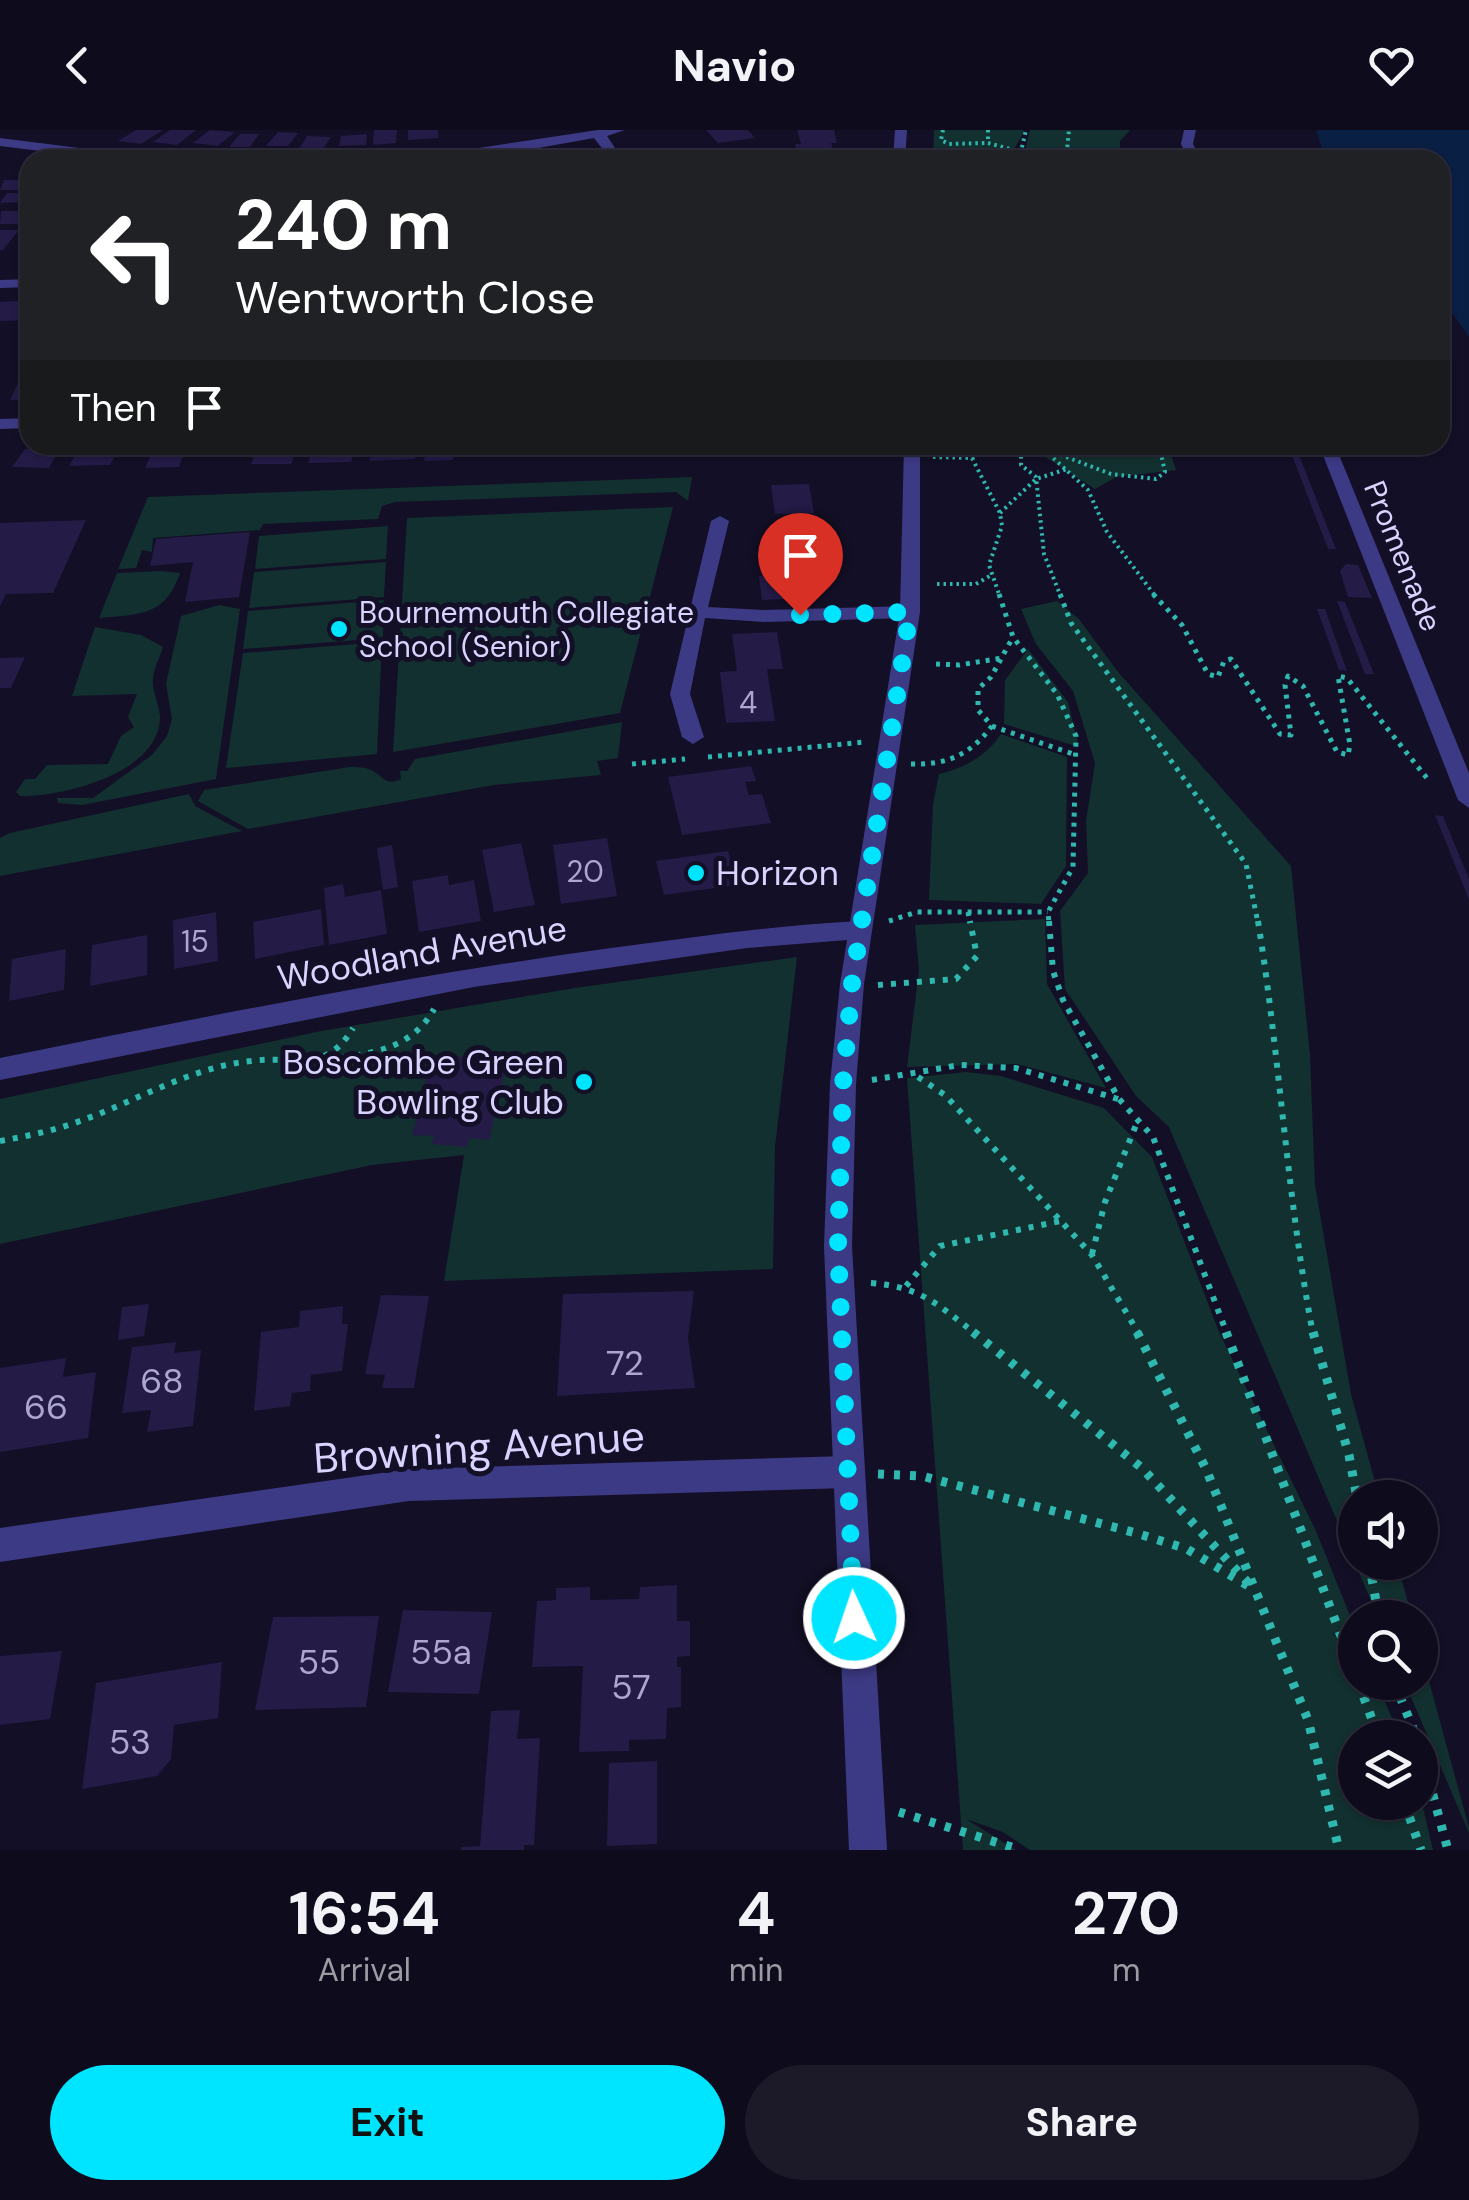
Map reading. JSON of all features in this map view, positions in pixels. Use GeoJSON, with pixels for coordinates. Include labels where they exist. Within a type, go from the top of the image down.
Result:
{"type":"FeatureCollection","features":[{"type":"Feature","properties":{"kind":"street"},"geometry":{"type":"LineString","coordinates":[[509,150],[619,130]]}},
{"type":"Feature","properties":{"kind":"street"},"geometry":{"type":"LineString","coordinates":[[598,136],[612,150]]}},
{"type":"Feature","properties":{"kind":"street"},"geometry":{"type":"LineString","coordinates":[[0,142],[64,150]]}},
{"type":"Feature","properties":{"kind":"street"},"geometry":{"type":"LineString","coordinates":[[868,1850],[838,1246],[843,1084],[860,930],[910,612],[912,455]]}},
{"type":"Feature","properties":{"kind":"street","name":"Promenade"},"geometry":{"type":"LineString","coordinates":[[1330,455],[1466,792]]}},
{"type":"Feature","properties":{"kind":"street"},"geometry":{"type":"LineString","coordinates":[[693,736],[680,694],[720,521]]}},
{"type":"Feature","properties":{"kind":"street"},"geometry":{"type":"LineString","coordinates":[[697,612],[764,616],[910,612]]}},
{"type":"Feature","properties":{"kind":"street","name":"Woodland Avenue"},"geometry":{"type":"LineString","coordinates":[[0,1069],[432,983],[792,934],[860,930]]}},
{"type":"Feature","properties":{"kind":"street","name":"Browning Avenue"},"geometry":{"type":"LineString","coordinates":[[0,1545],[409,1485],[847,1472]]}},
{"type":"Feature","properties":{"kind":"path"},"geometry":{"type":"LineString","coordinates":[[942,130],[942,140],[949,144],[988,143],[1014,150]]}},
{"type":"Feature","properties":{"kind":"path"},"geometry":{"type":"LineString","coordinates":[[988,130],[988,143]]}},
{"type":"Feature","properties":{"kind":"path"},"geometry":{"type":"LineString","coordinates":[[950,455],[979,455]]}},
{"type":"Feature","properties":{"kind":"path"},"geometry":{"type":"LineString","coordinates":[[1020,455],[1021,465],[1036,477],[1044,554],[1071,624],[1246,864],[1251,878],[1276,1034],[1301,1272],[1354,1480]]}},
{"type":"Feature","properties":{"kind":"path"},"geometry":{"type":"LineString","coordinates":[[1051,455],[1088,490],[1107,532],[1126,554],[1138,578],[1182,625],[1208,674],[1218,677],[1224,661],[1231,658],[1280,734],[1291,735],[1284,685],[1288,676],[1303,686],[1337,752],[1348,755],[1350,745],[1338,676],[1347,678],[1436,790],[1466,792]]}},
{"type":"Feature","properties":{"kind":"path"},"geometry":{"type":"LineString","coordinates":[[1064,455],[1111,474],[1156,479],[1165,472],[1161,455]]}},
{"type":"Feature","properties":{"kind":"path"},"geometry":{"type":"LineString","coordinates":[[972,458],[1000,513],[1002,526],[989,565],[1014,637],[1057,694],[1076,736],[1073,868],[1048,912],[1054,971],[1063,1000],[1119,1099],[1153,1138],[1338,1628]]}},
{"type":"Feature","properties":{"kind":"path"},"geometry":{"type":"LineString","coordinates":[[1000,513],[1036,477],[1067,470]]}},
{"type":"Feature","properties":{"kind":"path"},"geometry":{"type":"LineString","coordinates":[[947,584],[976,584],[993,574]]}},
{"type":"Feature","properties":{"kind":"path"},"geometry":{"type":"LineString","coordinates":[[1014,637],[991,677],[978,690],[978,710],[992,726],[1076,755]]}},
{"type":"Feature","properties":{"kind":"path"},"geometry":{"type":"LineString","coordinates":[[936,664],[959,665],[1002,658]]}},
{"type":"Feature","properties":{"kind":"path"},"geometry":{"type":"LineString","coordinates":[[921,765],[960,760],[978,746],[992,726]]}},
{"type":"Feature","properties":{"kind":"path"},"geometry":{"type":"LineString","coordinates":[[632,764],[890,739]]}},
{"type":"Feature","properties":{"kind":"path"},"geometry":{"type":"LineString","coordinates":[[860,930],[917,912],[1048,912]]}},
{"type":"Feature","properties":{"kind":"path"},"geometry":{"type":"LineString","coordinates":[[899,985],[956,979],[966,972],[977,956],[968,912]]}},
{"type":"Feature","properties":{"kind":"path"},"geometry":{"type":"LineString","coordinates":[[0,1142],[60,1128],[199,1071],[246,1060],[329,1060],[383,1051],[417,1034],[429,1022],[435,1007],[432,983]]}},
{"type":"Feature","properties":{"kind":"path"},"geometry":{"type":"LineString","coordinates":[[329,1060],[344,1048],[368,994]]}},
{"type":"Feature","properties":{"kind":"path"},"geometry":{"type":"LineString","coordinates":[[843,1084],[960,1065],[997,1067],[1048,1076],[1119,1099]]}},
{"type":"Feature","properties":{"kind":"path"},"geometry":{"type":"LineString","coordinates":[[918,1077],[945,1094],[1092,1255],[1151,1355],[1206,1468],[1308,1720],[1339,1850]]}},
{"type":"Feature","properties":{"kind":"path"},"geometry":{"type":"LineString","coordinates":[[1092,1255],[1098,1219],[1138,1120]]}},
{"type":"Feature","properties":{"kind":"path"},"geometry":{"type":"LineString","coordinates":[[1061,1221],[940,1246],[906,1286],[938,1304],[1142,1468],[1258,1593]]}},
{"type":"Feature","properties":{"kind":"path"},"geometry":{"type":"LineString","coordinates":[[922,1476],[1187,1549],[1258,1593]]}},
{"type":"Feature","properties":{"kind":"path"},"geometry":{"type":"LineString","coordinates":[[864,1802],[1021,1850]]}},
{"type":"Feature","properties":{"kind":"path"},"geometry":{"type":"LineString","coordinates":[[1438,1814],[1448,1850]]}},
{"type":"Feature","properties":{"kind":"path"},"geometry":{"type":"LineString","coordinates":[[1410,1820],[1421,1850]]}},
{"type":"Feature","properties":{"kind":"green space"},"geometry":{"type":"Polygon","coordinates":[[[934,130],[1024,132],[1014,150],[933,150],[934,130]]]}},
{"type":"Feature","properties":{"kind":"green space"},"geometry":{"type":"Polygon","coordinates":[[[1030,130],[1130,130],[1120,141],[1120,150],[1025,150],[1030,130]]]}},
{"type":"Feature","properties":{"kind":"green space"},"geometry":{"type":"Polygon","coordinates":[[[1042,455],[1171,455],[1176,470],[1116,477],[1095,489],[1042,455]]]}},
{"type":"Feature","properties":{"kind":"green space"},"geometry":{"type":"Polygon","coordinates":[[[692,477],[688,501],[676,492],[395,502],[382,506],[378,519],[263,524],[260,530],[153,538],[152,552],[142,550],[136,568],[118,569],[148,497],[692,477]]]}},
{"type":"Feature","properties":{"kind":"green space"},"geometry":{"type":"Polygon","coordinates":[[[673,507],[620,713],[393,752],[407,518],[673,507]]]}},
{"type":"Feature","properties":{"kind":"green space"},"geometry":{"type":"Polygon","coordinates":[[[388,526],[386,559],[255,569],[259,536],[388,526]]]}},
{"type":"Feature","properties":{"kind":"green space"},"geometry":{"type":"Polygon","coordinates":[[[386,562],[384,597],[249,608],[254,572],[386,562]]]}},
{"type":"Feature","properties":{"kind":"green space"},"geometry":{"type":"Polygon","coordinates":[[[117,573],[180,573],[167,598],[158,606],[138,614],[99,618],[117,573]]]}},
{"type":"Feature","properties":{"kind":"green space"},"geometry":{"type":"Polygon","coordinates":[[[384,600],[383,638],[243,649],[248,611],[384,600]]]}},
{"type":"Feature","properties":{"kind":"green space"},"geometry":{"type":"Polygon","coordinates":[[[1057,601],[1079,619],[1118,672],[1291,866],[1310,1055],[1315,1185],[1351,1394],[1374,1480],[1338,1480],[1338,1523],[1169,1127],[1136,1096],[1065,989],[1060,911],[1088,873],[1086,821],[1095,763],[1073,691],[1036,644],[1021,609],[1057,601]]]}},
{"type":"Feature","properties":{"kind":"green space"},"geometry":{"type":"Polygon","coordinates":[[[219,605],[240,609],[216,779],[82,805],[58,803],[57,798],[93,798],[152,755],[167,736],[172,719],[166,684],[181,616],[219,605]]]}},
{"type":"Feature","properties":{"kind":"green space"},"geometry":{"type":"Polygon","coordinates":[[[95,627],[141,635],[163,647],[153,680],[160,716],[156,736],[145,753],[107,778],[60,792],[20,796],[16,792],[25,779],[35,779],[47,765],[108,764],[121,736],[134,727],[128,717],[137,694],[72,696],[95,627]]]}},
{"type":"Feature","properties":{"kind":"green space"},"geometry":{"type":"Polygon","coordinates":[[[382,642],[377,754],[226,768],[243,653],[382,642]]]}},
{"type":"Feature","properties":{"kind":"green space"},"geometry":{"type":"Polygon","coordinates":[[[1028,649],[1068,702],[1079,747],[1004,724],[1005,680],[1028,649]]]}},
{"type":"Feature","properties":{"kind":"green space"},"geometry":{"type":"Polygon","coordinates":[[[622,722],[618,758],[597,761],[601,775],[494,785],[248,829],[198,801],[204,790],[350,767],[368,769],[392,782],[401,779],[400,771],[407,771],[415,759],[622,722]]]}},
{"type":"Feature","properties":{"kind":"green space"},"geometry":{"type":"Polygon","coordinates":[[[1001,734],[1067,757],[1066,866],[1041,904],[929,900],[933,804],[939,774],[974,760],[1001,734]]]}},
{"type":"Feature","properties":{"kind":"green space"},"geometry":{"type":"Polygon","coordinates":[[[189,794],[195,806],[242,831],[0,876],[0,838],[10,833],[189,794]]]}},
{"type":"Feature","properties":{"kind":"green space"},"geometry":{"type":"Polygon","coordinates":[[[1045,919],[1047,984],[1106,1088],[1017,1064],[907,1067],[919,970],[915,925],[1045,919]]]}},
{"type":"Feature","properties":{"kind":"green space","name":"Boscombe Green Bowling Club"},"geometry":{"type":"Polygon","coordinates":[[[797,957],[775,1147],[773,1269],[444,1281],[464,1155],[372,1165],[0,1244],[0,1099],[321,1031],[575,988],[797,957]]]}},
{"type":"Feature","properties":{"kind":"green space"},"geometry":{"type":"Polygon","coordinates":[[[966,1072],[1001,1076],[1104,1108],[1152,1157],[1219,1332],[1316,1531],[1344,1600],[1338,1600],[1338,1700],[1384,1700],[1393,1720],[1338,1720],[1338,1820],[1426,1820],[1433,1850],[1030,1850],[1003,1832],[966,1819],[1016,1850],[963,1850],[907,1078],[966,1072]]]}},
{"type":"Feature","properties":{"kind":"green space"},"geometry":{"type":"Polygon","coordinates":[[[1362,1580],[1402,1580],[1407,1600],[1371,1600],[1362,1580]]]}},
{"type":"Feature","properties":{"kind":"green space"},"geometry":{"type":"Polygon","coordinates":[[[1412,1700],[1434,1700],[1469,1833],[1438,1760],[1438,1720],[1421,1720],[1412,1700]]]}},
{"type":"Feature","properties":{"kind":"water"},"geometry":{"type":"Polygon","coordinates":[[[1316,130],[1469,130],[1469,337],[1450,310],[1450,150],[1323,150],[1316,130]]]}},
{"type":"Feature","properties":{"kind":"building"},"geometry":{"type":"Polygon","coordinates":[[[136,130],[163,130],[141,144],[118,141],[136,130]]]}},
{"type":"Feature","properties":{"kind":"building"},"geometry":{"type":"Polygon","coordinates":[[[170,130],[196,130],[177,145],[153,142],[170,130]]]}},
{"type":"Feature","properties":{"kind":"building"},"geometry":{"type":"Polygon","coordinates":[[[210,130],[235,132],[218,146],[193,143],[210,130]]]}},
{"type":"Feature","properties":{"kind":"building"},"geometry":{"type":"Polygon","coordinates":[[[374,130],[397,130],[396,143],[373,145],[374,130]]]}},
{"type":"Feature","properties":{"kind":"building"},"geometry":{"type":"Polygon","coordinates":[[[408,130],[438,130],[438,138],[408,140],[408,130]]]}},
{"type":"Feature","properties":{"kind":"building"},"geometry":{"type":"Polygon","coordinates":[[[706,130],[748,130],[755,138],[718,143],[706,130]]]}},
{"type":"Feature","properties":{"kind":"building"},"geometry":{"type":"Polygon","coordinates":[[[797,130],[834,130],[837,143],[831,143],[833,150],[797,150],[795,144],[801,144],[797,130]]]}},
{"type":"Feature","properties":{"kind":"building"},"geometry":{"type":"Polygon","coordinates":[[[278,132],[298,133],[288,146],[266,146],[278,132]]]}},
{"type":"Feature","properties":{"kind":"building"},"geometry":{"type":"Polygon","coordinates":[[[240,134],[259,134],[250,147],[229,147],[240,134]]]}},
{"type":"Feature","properties":{"kind":"building"},"geometry":{"type":"Polygon","coordinates":[[[367,134],[366,145],[339,146],[341,136],[367,134]]]}},
{"type":"Feature","properties":{"kind":"building"},"geometry":{"type":"Polygon","coordinates":[[[307,136],[331,137],[323,149],[299,149],[307,136]]]}},
{"type":"Feature","properties":{"kind":"building"},"geometry":{"type":"Polygon","coordinates":[[[4,180],[20,180],[20,190],[0,190],[4,180]]]}},
{"type":"Feature","properties":{"kind":"building"},"geometry":{"type":"Polygon","coordinates":[[[7,193],[20,193],[20,202],[0,203],[7,193]]]}},
{"type":"Feature","properties":{"kind":"building"},"geometry":{"type":"Polygon","coordinates":[[[1,211],[20,211],[20,224],[0,224],[1,211]]]}},
{"type":"Feature","properties":{"kind":"building"},"geometry":{"type":"Polygon","coordinates":[[[0,230],[19,230],[3,250],[0,250],[0,230]]]}},
{"type":"Feature","properties":{"kind":"building"},"geometry":{"type":"Polygon","coordinates":[[[20,301],[20,320],[0,321],[0,302],[20,301]]]}},
{"type":"Feature","properties":{"kind":"building"},"geometry":{"type":"Polygon","coordinates":[[[18,383],[20,383],[20,400],[10,400],[18,383]]]}},
{"type":"Feature","properties":{"kind":"building"},"geometry":{"type":"Polygon","coordinates":[[[21,455],[56,455],[49,468],[12,467],[21,455]]]}},
{"type":"Feature","properties":{"kind":"building"},"geometry":{"type":"Polygon","coordinates":[[[75,455],[116,455],[110,465],[69,466],[75,455]]]}},
{"type":"Feature","properties":{"kind":"building"},"geometry":{"type":"Polygon","coordinates":[[[151,455],[183,455],[179,467],[145,468],[151,455]]]}},
{"type":"Feature","properties":{"kind":"building"},"geometry":{"type":"Polygon","coordinates":[[[254,455],[294,455],[291,464],[251,464],[254,455]]]}},
{"type":"Feature","properties":{"kind":"building"},"geometry":{"type":"Polygon","coordinates":[[[311,455],[353,455],[351,462],[308,463],[311,455]]]}},
{"type":"Feature","properties":{"kind":"building"},"geometry":{"type":"Polygon","coordinates":[[[371,455],[416,455],[415,459],[369,461],[371,455]]]}},
{"type":"Feature","properties":{"kind":"building"},"geometry":{"type":"Polygon","coordinates":[[[425,455],[454,455],[453,460],[424,461],[425,455]]]}},
{"type":"Feature","properties":{"kind":"building"},"geometry":{"type":"Polygon","coordinates":[[[1292,455],[1299,455],[1336,549],[1328,549],[1292,455]]]}},
{"type":"Feature","properties":{"kind":"building"},"geometry":{"type":"Polygon","coordinates":[[[809,484],[814,513],[775,514],[771,485],[809,484]]]}},
{"type":"Feature","properties":{"kind":"building"},"geometry":{"type":"Polygon","coordinates":[[[86,520],[53,593],[6,594],[0,606],[0,523],[86,520]]]}},
{"type":"Feature","properties":{"kind":"building"},"geometry":{"type":"Polygon","coordinates":[[[250,532],[239,597],[185,602],[193,562],[150,566],[156,539],[250,532]]]}},
{"type":"Feature","properties":{"kind":"building"},"geometry":{"type":"Polygon","coordinates":[[[808,533],[811,554],[804,554],[807,575],[800,575],[803,598],[762,600],[759,576],[765,576],[763,555],[770,555],[767,534],[808,533]]]}},
{"type":"Feature","properties":{"kind":"building"},"geometry":{"type":"Polygon","coordinates":[[[1346,564],[1358,565],[1372,598],[1348,597],[1340,571],[1346,564]]]}},
{"type":"Feature","properties":{"kind":"building"},"geometry":{"type":"Polygon","coordinates":[[[1337,601],[1345,602],[1374,674],[1365,674],[1337,601]]]}},
{"type":"Feature","properties":{"kind":"building"},"geometry":{"type":"Polygon","coordinates":[[[1317,609],[1325,609],[1347,671],[1339,670],[1317,609]]]}},
{"type":"Feature","properties":{"kind":"building"},"geometry":{"type":"Polygon","coordinates":[[[777,632],[783,669],[767,669],[775,721],[726,723],[720,672],[737,671],[732,634],[777,632]]]}},
{"type":"Feature","properties":{"kind":"building"},"geometry":{"type":"Polygon","coordinates":[[[25,657],[11,688],[0,688],[0,658],[25,657]]]}},
{"type":"Feature","properties":{"kind":"building"},"geometry":{"type":"Polygon","coordinates":[[[751,766],[756,781],[745,782],[749,795],[762,794],[771,823],[682,835],[668,777],[751,766]]]}},
{"type":"Feature","properties":{"kind":"building"},"geometry":{"type":"Polygon","coordinates":[[[1435,815],[1443,816],[1469,879],[1469,900],[1435,815]]]}},
{"type":"Feature","properties":{"kind":"building"},"geometry":{"type":"Polygon","coordinates":[[[607,838],[617,896],[561,904],[553,845],[607,838]]]}},
{"type":"Feature","properties":{"kind":"building"},"geometry":{"type":"Polygon","coordinates":[[[521,843],[535,905],[494,912],[482,850],[521,843]]]}},
{"type":"Feature","properties":{"kind":"building"},"geometry":{"type":"Polygon","coordinates":[[[392,845],[398,887],[383,890],[377,848],[392,845]]]}},
{"type":"Feature","properties":{"kind":"building","name":"Horizon"},"geometry":{"type":"Polygon","coordinates":[[[728,851],[737,885],[664,895],[656,861],[728,851]]]}},
{"type":"Feature","properties":{"kind":"building"},"geometry":{"type":"Polygon","coordinates":[[[448,875],[449,885],[474,880],[481,921],[419,932],[412,881],[448,875]]]}},
{"type":"Feature","properties":{"kind":"building"},"geometry":{"type":"Polygon","coordinates":[[[343,884],[345,897],[381,890],[387,934],[329,945],[324,888],[343,884]]]}},
{"type":"Feature","properties":{"kind":"building"},"geometry":{"type":"Polygon","coordinates":[[[321,909],[324,945],[255,959],[253,922],[321,909]]]}},
{"type":"Feature","properties":{"kind":"building"},"geometry":{"type":"Polygon","coordinates":[[[216,912],[218,961],[174,969],[173,920],[216,912]]]}},
{"type":"Feature","properties":{"kind":"building"},"geometry":{"type":"Polygon","coordinates":[[[147,935],[147,975],[90,986],[92,945],[147,935]]]}},
{"type":"Feature","properties":{"kind":"building"},"geometry":{"type":"Polygon","coordinates":[[[66,949],[64,990],[9,1001],[12,959],[66,949]]]}},
{"type":"Feature","properties":{"kind":"building"},"geometry":{"type":"Polygon","coordinates":[[[455,1056],[507,1062],[489,1140],[469,1138],[467,1147],[432,1144],[434,1136],[412,1135],[431,1061],[446,1062],[455,1056]]]}},
{"type":"Feature","properties":{"kind":"building"},"geometry":{"type":"Polygon","coordinates":[[[694,1291],[688,1338],[695,1388],[557,1396],[563,1294],[694,1291]]]}},
{"type":"Feature","properties":{"kind":"building"},"geometry":{"type":"Polygon","coordinates":[[[381,1295],[429,1296],[414,1388],[382,1388],[385,1375],[365,1374],[381,1295]]]}},
{"type":"Feature","properties":{"kind":"building"},"geometry":{"type":"Polygon","coordinates":[[[149,1304],[144,1336],[118,1340],[122,1307],[149,1304]]]}},
{"type":"Feature","properties":{"kind":"building"},"geometry":{"type":"Polygon","coordinates":[[[343,1306],[342,1324],[348,1324],[342,1371],[311,1375],[310,1391],[292,1393],[290,1406],[254,1411],[261,1332],[299,1327],[300,1311],[343,1306]]]}},
{"type":"Feature","properties":{"kind":"building"},"geometry":{"type":"Polygon","coordinates":[[[176,1342],[174,1353],[201,1350],[193,1426],[147,1432],[151,1410],[122,1413],[132,1347],[176,1342]]]}},
{"type":"Feature","properties":{"kind":"building"},"geometry":{"type":"Polygon","coordinates":[[[66,1358],[63,1377],[96,1372],[88,1438],[0,1452],[0,1368],[66,1358]]]}},
{"type":"Feature","properties":{"kind":"building"},"geometry":{"type":"Polygon","coordinates":[[[677,1585],[677,1621],[690,1621],[690,1656],[677,1657],[677,1667],[681,1667],[681,1707],[667,1708],[666,1739],[629,1740],[629,1751],[579,1752],[583,1666],[532,1667],[537,1601],[556,1600],[556,1588],[590,1587],[590,1600],[639,1599],[640,1587],[677,1585]]]}},
{"type":"Feature","properties":{"kind":"building"},"geometry":{"type":"Polygon","coordinates":[[[403,1610],[492,1612],[479,1694],[388,1692],[403,1610]]]}},
{"type":"Feature","properties":{"kind":"building"},"geometry":{"type":"Polygon","coordinates":[[[379,1616],[366,1707],[255,1710],[273,1617],[379,1616]]]}},
{"type":"Feature","properties":{"kind":"building"},"geometry":{"type":"Polygon","coordinates":[[[62,1651],[50,1719],[0,1725],[0,1656],[62,1651]]]}},
{"type":"Feature","properties":{"kind":"building"},"geometry":{"type":"Polygon","coordinates":[[[222,1662],[218,1718],[174,1725],[171,1759],[157,1776],[82,1789],[96,1683],[222,1662]]]}},
{"type":"Feature","properties":{"kind":"building"},"geometry":{"type":"Polygon","coordinates":[[[520,1710],[517,1739],[540,1738],[534,1845],[524,1845],[524,1850],[461,1850],[480,1846],[491,1711],[520,1710]]]}},
{"type":"Feature","properties":{"kind":"building"},"geometry":{"type":"Polygon","coordinates":[[[657,1761],[657,1844],[607,1846],[609,1763],[657,1761]]]}},
{"type":"Feature","properties":{"kind":"place","name":"Bournemouth Collegiate School (Senior)"},"geometry":{"type":"Point","coordinates":[339,629]}},
{"type":"Feature","properties":{"kind":"place","name":"Horizon"},"geometry":{"type":"Point","coordinates":[696,873]}},
{"type":"Feature","properties":{"kind":"place","name":"Boscombe Green Bowling Club"},"geometry":{"type":"Point","coordinates":[584,1082]}},
{"type":"Feature","properties":{"kind":"route"},"geometry":{"type":"LineString","coordinates":[[800,615],[910,612],[852,984],[843,1084],[838,1246],[854,1618]]}}]}
